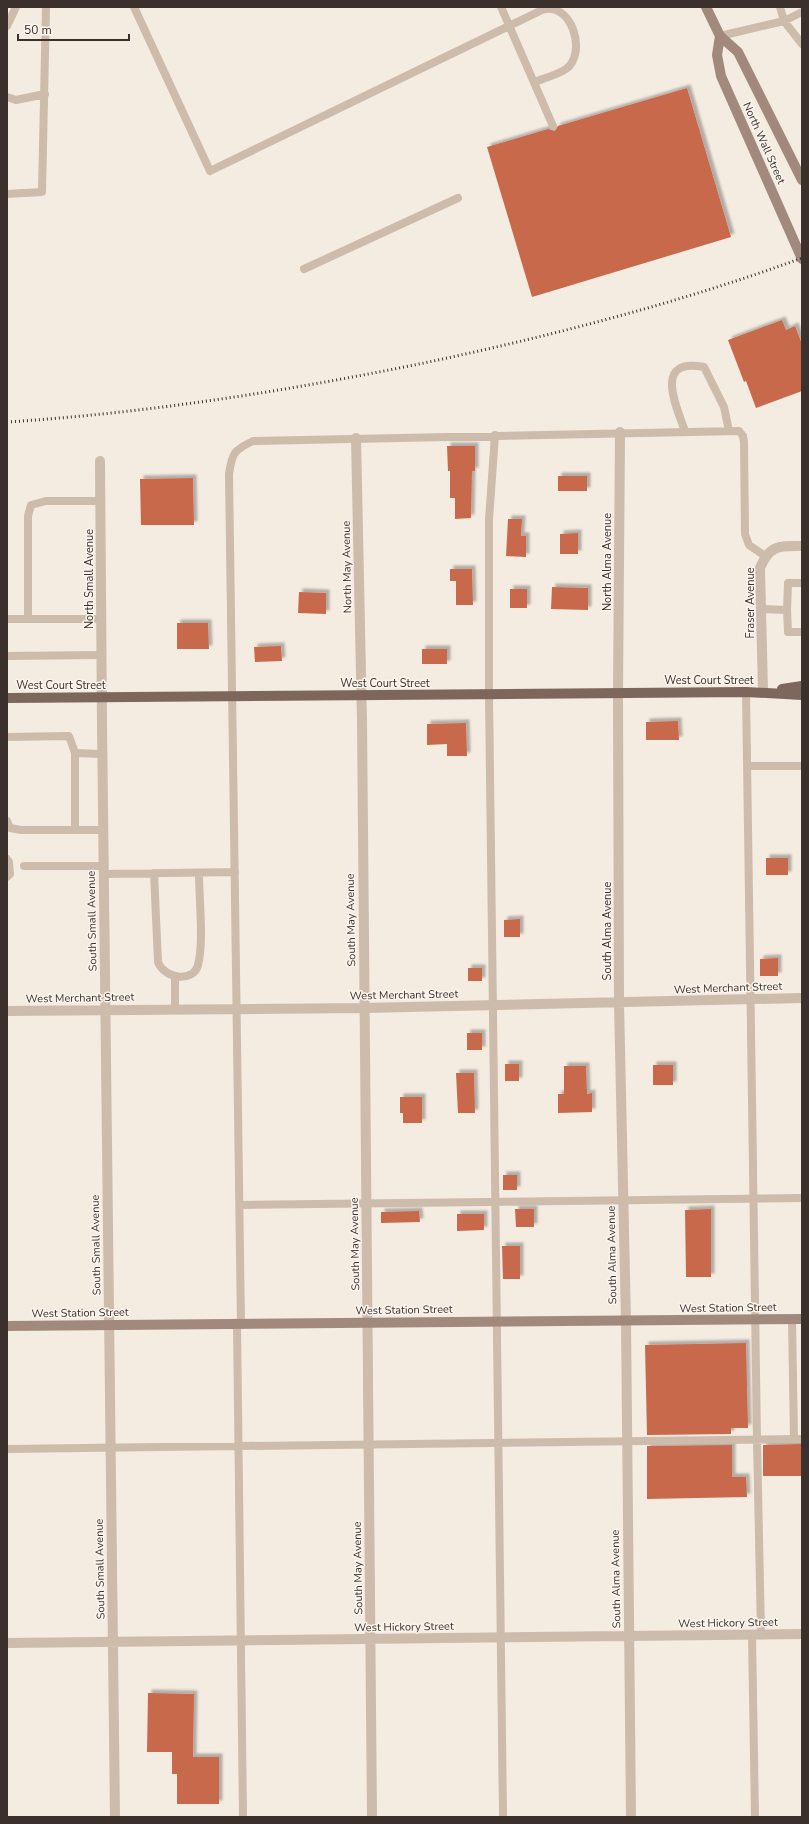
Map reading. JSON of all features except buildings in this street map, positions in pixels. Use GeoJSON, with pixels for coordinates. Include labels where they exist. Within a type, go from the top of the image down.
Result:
{"type":"FeatureCollection","features":[{"type":"Feature","properties":{"kind":"main road","name":"North Wall Street"},"geometry":{"type":"LineString","coordinates":[[706,7],[720,36],[738,52],[802,180]]}},
{"type":"Feature","properties":{"kind":"main road","name":"North Wall Street"},"geometry":{"type":"LineString","coordinates":[[720,36],[717,55],[721,76],[802,258]]}},
{"type":"Feature","properties":{"kind":"main road","name":"West Court Street"},"geometry":{"type":"LineString","coordinates":[[763,692],[802,686]]}},
{"type":"Feature","properties":{"kind":"main road","name":"West Court Street"},"geometry":{"type":"LineString","coordinates":[[7,698],[746,692],[802,695]]}},
{"type":"Feature","properties":{"kind":"main road","name":"West Station Street"},"geometry":{"type":"LineString","coordinates":[[7,1326],[797,1319]]}},
{"type":"Feature","properties":{"kind":"street","name":"North Alma Avenue"},"geometry":{"type":"LineString","coordinates":[[618,693],[620,432]]}},
{"type":"Feature","properties":{"kind":"street","name":"North May Avenue"},"geometry":{"type":"LineString","coordinates":[[356,438],[361,695]]}},
{"type":"Feature","properties":{"kind":"street","name":"North Small Avenue"},"geometry":{"type":"LineString","coordinates":[[100,461],[102,697]]}},
{"type":"Feature","properties":{"kind":"street","name":"Fraser Avenue"},"geometry":{"type":"LineString","coordinates":[[763,692],[760,568],[765,556],[779,546],[802,546]]}},
{"type":"Feature","properties":{"kind":"street","name":"South Alma Avenue"},"geometry":{"type":"LineString","coordinates":[[618,693],[619,1003],[626,1320],[631,1817]]}},
{"type":"Feature","properties":{"kind":"street","name":"South May Avenue"},"geometry":{"type":"LineString","coordinates":[[361,695],[372,1817]]}},
{"type":"Feature","properties":{"kind":"street","name":"South Small Avenue"},"geometry":{"type":"LineString","coordinates":[[102,697],[115,1817]]}},
{"type":"Feature","properties":{"kind":"street","name":"West Merchant Street"},"geometry":{"type":"LineString","coordinates":[[7,1011],[364,1008],[802,998]]}},
{"type":"Feature","properties":{"kind":"street","name":"West Hickory Street"},"geometry":{"type":"LineString","coordinates":[[7,1643],[802,1634]]}},
{"type":"Feature","properties":{"kind":"lane"},"geometry":{"type":"LineString","coordinates":[[7,26],[16,7]]}},
{"type":"Feature","properties":{"kind":"lane"},"geometry":{"type":"LineString","coordinates":[[7,194],[42,192],[46,7]]}},
{"type":"Feature","properties":{"kind":"lane"},"geometry":{"type":"LineString","coordinates":[[134,7],[210,171],[548,8],[559,10],[570,22],[576,36],[575,54],[567,68],[534,82]]}},
{"type":"Feature","properties":{"kind":"lane"},"geometry":{"type":"LineString","coordinates":[[501,7],[553,126]]}},
{"type":"Feature","properties":{"kind":"lane"},"geometry":{"type":"LineString","coordinates":[[780,7],[784,21],[802,44]]}},
{"type":"Feature","properties":{"kind":"lane"},"geometry":{"type":"LineString","coordinates":[[720,36],[784,21],[802,12]]}},
{"type":"Feature","properties":{"kind":"lane"},"geometry":{"type":"LineString","coordinates":[[7,97],[16,100],[45,94]]}},
{"type":"Feature","properties":{"kind":"lane"},"geometry":{"type":"LineString","coordinates":[[304,269],[458,198]]}},
{"type":"Feature","properties":{"kind":"lane"},"geometry":{"type":"LineString","coordinates":[[686,431],[672,393],[671,379],[678,370],[692,365],[704,367],[724,407],[729,431]]}},
{"type":"Feature","properties":{"kind":"lane"},"geometry":{"type":"LineString","coordinates":[[243,1817],[238,1446],[240,1205],[229,474],[232,454],[253,440],[620,432],[739,431],[743,436],[744,442],[745,534],[749,545],[765,556]]}},
{"type":"Feature","properties":{"kind":"lane"},"geometry":{"type":"LineString","coordinates":[[494,435],[488,520],[488,694],[502,1817]]}},
{"type":"Feature","properties":{"kind":"lane"},"geometry":{"type":"LineString","coordinates":[[28,619],[28,516],[31,505],[46,501],[100,501]]}},
{"type":"Feature","properties":{"kind":"lane"},"geometry":{"type":"LineString","coordinates":[[802,583],[788,583],[787,610],[788,632],[802,632]]}},
{"type":"Feature","properties":{"kind":"lane"},"geometry":{"type":"LineString","coordinates":[[761,609],[787,610]]}},
{"type":"Feature","properties":{"kind":"lane"},"geometry":{"type":"LineString","coordinates":[[7,619],[101,619]]}},
{"type":"Feature","properties":{"kind":"lane"},"geometry":{"type":"LineString","coordinates":[[7,656],[101,655]]}},
{"type":"Feature","properties":{"kind":"lane"},"geometry":{"type":"LineString","coordinates":[[746,692],[757,1440],[755,1817]]}},
{"type":"Feature","properties":{"kind":"lane"},"geometry":{"type":"LineString","coordinates":[[7,737],[69,736],[75,753],[75,830]]}},
{"type":"Feature","properties":{"kind":"lane"},"geometry":{"type":"LineString","coordinates":[[75,753],[102,754]]}},
{"type":"Feature","properties":{"kind":"lane"},"geometry":{"type":"LineString","coordinates":[[747,766],[802,766]]}},
{"type":"Feature","properties":{"kind":"lane"},"geometry":{"type":"LineString","coordinates":[[7,821],[10,828],[21,830],[103,830]]}},
{"type":"Feature","properties":{"kind":"lane"},"geometry":{"type":"LineString","coordinates":[[7,859],[9,862],[10,874],[7,877]]}},
{"type":"Feature","properties":{"kind":"lane"},"geometry":{"type":"LineString","coordinates":[[24,866],[154,873],[235,872]]}},
{"type":"Feature","properties":{"kind":"lane"},"geometry":{"type":"LineString","coordinates":[[154,873],[156,951],[158,962],[160,968],[166,974],[175,977],[193,972],[198,966],[200,945],[199,872]]}},
{"type":"Feature","properties":{"kind":"lane"},"geometry":{"type":"LineString","coordinates":[[175,977],[175,1009]]}},
{"type":"Feature","properties":{"kind":"lane"},"geometry":{"type":"LineString","coordinates":[[240,1205],[802,1198]]}},
{"type":"Feature","properties":{"kind":"lane"},"geometry":{"type":"LineString","coordinates":[[7,1449],[798,1439],[797,1319]]}},
{"type":"Feature","properties":{"kind":"railway"},"geometry":{"type":"LineString","coordinates":[[7,422],[112,413],[217,400],[321,383],[424,363],[519,342],[662,304],[709,290],[802,258]]}}]}
